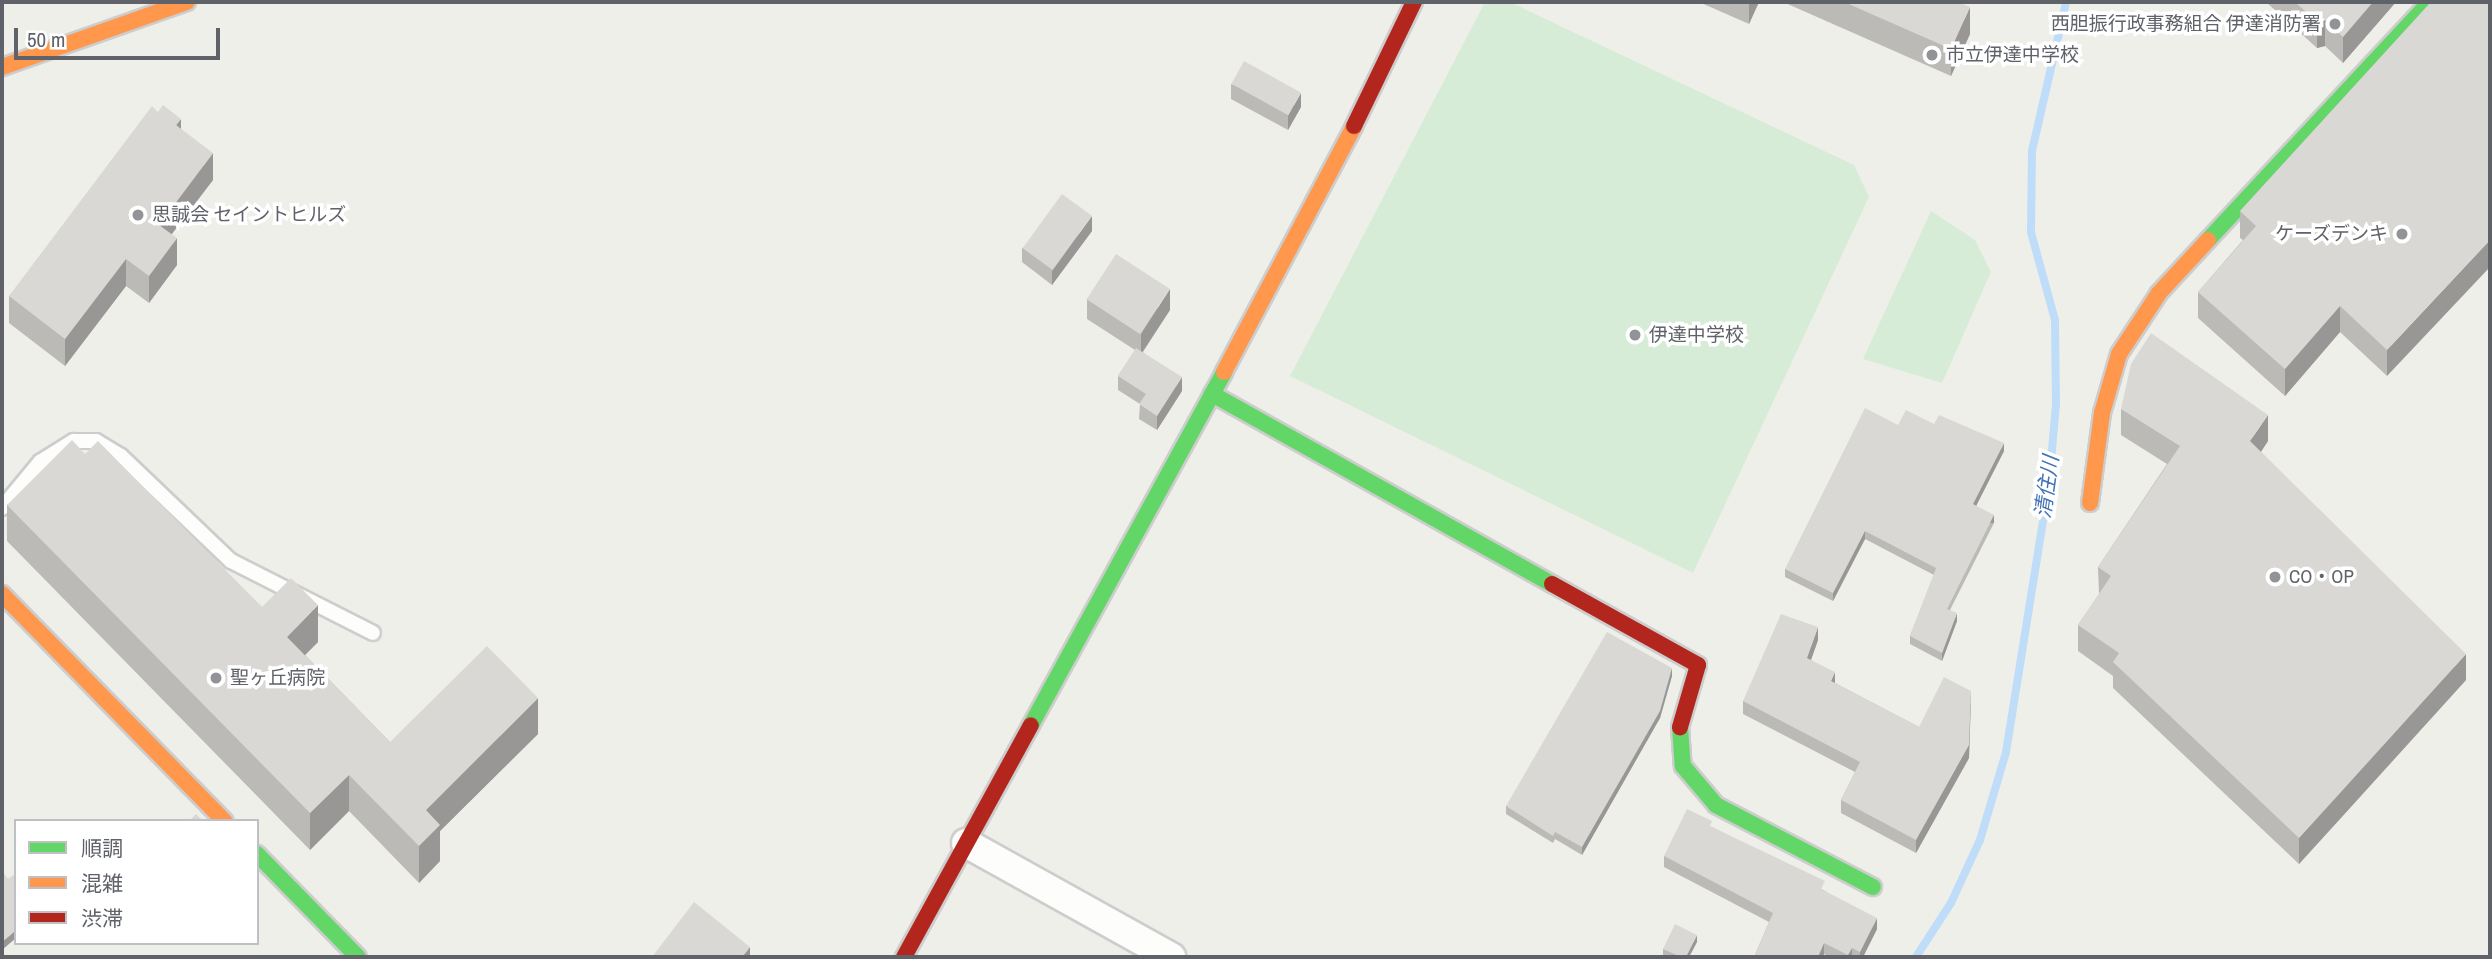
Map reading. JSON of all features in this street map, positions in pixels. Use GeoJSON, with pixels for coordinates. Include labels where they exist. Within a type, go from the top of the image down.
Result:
{"type":"FeatureCollection","features":[{"type":"Feature","properties":{"kind":"main road"},"geometry":{"type":"LineString","coordinates":[[2,67],[187,2]]}},
{"type":"Feature","properties":{"kind":"main road"},"geometry":{"type":"LineString","coordinates":[[904,957],[1212,394],[1357,121],[1414,2]]}},
{"type":"Feature","properties":{"kind":"main road"},"geometry":{"type":"LineString","coordinates":[[2090,503],[2102,413],[2119,354],[2159,293],[2430,2]]}},
{"type":"Feature","properties":{"kind":"main road"},"geometry":{"type":"LineString","coordinates":[[1212,394],[1698,665],[1679,732],[1683,766],[1716,805],[1874,887]]}},
{"type":"Feature","properties":{"kind":"main road"},"geometry":{"type":"LineString","coordinates":[[2,594],[222,819]]}},
{"type":"Feature","properties":{"kind":"main road"},"geometry":{"type":"LineString","coordinates":[[259,857],[358,957]]}},
{"type":"Feature","properties":{"kind":"street"},"geometry":{"type":"LineString","coordinates":[[966,843],[1171,957]]}},
{"type":"Feature","properties":{"kind":"lane"},"geometry":{"type":"LineString","coordinates":[[2,508],[40,462],[74,441],[96,441],[121,456],[231,561],[373,633]]}},
{"type":"Feature","properties":{"kind":"green space"},"geometry":{"type":"Polygon","coordinates":[[[1485,2],[1510,2],[1854,165],[1869,197],[1693,573],[1290,376],[1485,2]]]}},
{"type":"Feature","properties":{"kind":"green space"},"geometry":{"type":"Polygon","coordinates":[[[1931,211],[1975,240],[1991,272],[1942,383],[1863,359],[1931,211]]]}},
{"type":"Feature","properties":{"kind":"building"},"geometry":{"type":"Polygon","coordinates":[[[1844,2],[1958,2],[1970,7],[1951,49],[1844,2]]]}},
{"type":"Feature","properties":{"kind":"building"},"geometry":{"type":"Polygon","coordinates":[[[2295,2],[2373,2],[2343,37],[2325,20],[2317,22],[2295,2]]]}},
{"type":"Feature","properties":{"kind":"building"},"geometry":{"type":"Polygon","coordinates":[[[2431,2],[2490,2],[2490,240],[2387,350],[2340,306],[2285,369],[2198,292],[2256,226],[2240,211],[2431,2]]]}},
{"type":"Feature","properties":{"kind":"building"},"geometry":{"type":"Polygon","coordinates":[[[1244,61],[1301,93],[1288,115],[1231,84],[1244,61]]]}},
{"type":"Feature","properties":{"kind":"building","name":"思誠会 セイントヒルズ"},"geometry":{"type":"Polygon","coordinates":[[[163,105],[181,119],[176,125],[213,153],[159,225],[177,238],[149,276],[126,259],[65,339],[9,296],[152,106],[158,112],[163,105]]]}},
{"type":"Feature","properties":{"kind":"building"},"geometry":{"type":"Polygon","coordinates":[[[1062,194],[1092,216],[1053,270],[1023,248],[1062,194]]]}},
{"type":"Feature","properties":{"kind":"building"},"geometry":{"type":"Polygon","coordinates":[[[1116,254],[1170,289],[1140,334],[1087,299],[1116,254]]]}},
{"type":"Feature","properties":{"kind":"building","name":"CO・OP"},"geometry":{"type":"Polygon","coordinates":[[[2151,333],[2268,415],[2250,441],[2466,654],[2299,838],[2113,662],[2119,653],[2078,625],[2111,576],[2098,567],[2180,446],[2121,409],[2131,364],[2151,333]]]}},
{"type":"Feature","properties":{"kind":"building"},"geometry":{"type":"Polygon","coordinates":[[[1136,348],[1182,377],[1157,416],[1139,404],[1146,394],[1118,376],[1136,348]]]}},
{"type":"Feature","properties":{"kind":"building"},"geometry":{"type":"Polygon","coordinates":[[[1865,408],[1898,425],[1906,410],[1934,424],[1939,415],[2004,443],[1973,504],[1994,515],[1947,609],[1957,613],[1942,653],[1910,636],[1936,568],[1865,531],[1833,593],[1785,569],[1865,408]]]}},
{"type":"Feature","properties":{"kind":"building","name":"聖ヶ丘病院"},"geometry":{"type":"Polygon","coordinates":[[[72,440],[85,454],[98,441],[262,607],[291,578],[318,605],[287,637],[390,742],[487,646],[538,698],[426,810],[440,825],[419,846],[349,775],[310,813],[7,505],[72,440]]]}},
{"type":"Feature","properties":{"kind":"building"},"geometry":{"type":"Polygon","coordinates":[[[1781,614],[1818,627],[1807,658],[1835,672],[1831,681],[1919,727],[1944,677],[1971,691],[1969,745],[1916,840],[1841,800],[1860,762],[1743,701],[1781,614]]]}},
{"type":"Feature","properties":{"kind":"building"},"geometry":{"type":"Polygon","coordinates":[[[1607,632],[1672,668],[1660,711],[1582,847],[1555,832],[1553,836],[1506,806],[1607,632]]]}},
{"type":"Feature","properties":{"kind":"building"},"geometry":{"type":"Polygon","coordinates":[[[1687,809],[1712,821],[1710,826],[1825,881],[1821,889],[1877,918],[1860,952],[1852,948],[1848,955],[1824,943],[1818,957],[1754,957],[1773,913],[1664,856],[1687,809]]]}},
{"type":"Feature","properties":{"kind":"building"},"geometry":{"type":"Polygon","coordinates":[[[2,871],[8,879],[14,876],[14,932],[2,942],[2,871]]]}},
{"type":"Feature","properties":{"kind":"building"},"geometry":{"type":"Polygon","coordinates":[[[694,902],[750,947],[742,957],[652,957],[694,902]]]}},
{"type":"Feature","properties":{"kind":"building"},"geometry":{"type":"Polygon","coordinates":[[[1675,924],[1697,935],[1686,957],[1663,949],[1675,924]]]}},
{"type":"Feature","properties":{"kind":"waterway","name":"清住川"},"geometry":{"type":"LineString","coordinates":[[1916,957],[1951,903],[1980,840],[2006,752],[2049,483],[2056,405],[2055,320],[2031,232],[2032,151],[2066,2]]}},
{"type":"Feature","properties":{"kind":"traffic: fast"},"geometry":{"type":"LineString","coordinates":[[2208,240],[2430,2]]}},
{"type":"Feature","properties":{"kind":"traffic: fast"},"geometry":{"type":"LineString","coordinates":[[1031,725],[1224,372]]}},
{"type":"Feature","properties":{"kind":"traffic: fast"},"geometry":{"type":"LineString","coordinates":[[1212,394],[1552,584]]}},
{"type":"Feature","properties":{"kind":"traffic: fast"},"geometry":{"type":"LineString","coordinates":[[1680,727],[1683,766],[1716,805],[1873,887]]}},
{"type":"Feature","properties":{"kind":"traffic: fast"},"geometry":{"type":"LineString","coordinates":[[259,856],[358,957]]}},
{"type":"Feature","properties":{"kind":"traffic: slow"},"geometry":{"type":"LineString","coordinates":[[2,67],[187,2]]}},
{"type":"Feature","properties":{"kind":"traffic: slow"},"geometry":{"type":"LineString","coordinates":[[1224,372],[1354,126]]}},
{"type":"Feature","properties":{"kind":"traffic: slow"},"geometry":{"type":"LineString","coordinates":[[2090,503],[2102,413],[2119,354],[2159,293],[2208,240]]}},
{"type":"Feature","properties":{"kind":"traffic: slow"},"geometry":{"type":"LineString","coordinates":[[2,594],[222,819]]}},
{"type":"Feature","properties":{"kind":"traffic: jam"},"geometry":{"type":"LineString","coordinates":[[1354,126],[1414,2]]}},
{"type":"Feature","properties":{"kind":"traffic: jam"},"geometry":{"type":"LineString","coordinates":[[1552,584],[1698,665],[1680,727]]}},
{"type":"Feature","properties":{"kind":"traffic: jam"},"geometry":{"type":"LineString","coordinates":[[904,957],[1031,725]]}},
{"type":"Feature","properties":{"kind":"place","name":"西胆振行政事務組合 伊達消防署"},"geometry":{"type":"Point","coordinates":[2335,24]}},
{"type":"Feature","properties":{"kind":"place","name":"市立伊達中学校"},"geometry":{"type":"Point","coordinates":[1932,55]}},
{"type":"Feature","properties":{"kind":"place","name":"思誠会 セイントヒルズ"},"geometry":{"type":"Point","coordinates":[138,215]}},
{"type":"Feature","properties":{"kind":"place","name":"ケーズデンキ"},"geometry":{"type":"Point","coordinates":[2402,234]}},
{"type":"Feature","properties":{"kind":"place","name":"伊達中学校"},"geometry":{"type":"Point","coordinates":[1635,335]}},
{"type":"Feature","properties":{"kind":"place","name":"CO・OP"},"geometry":{"type":"Point","coordinates":[2275,577]}},
{"type":"Feature","properties":{"kind":"place","name":"聖ヶ丘病院"},"geometry":{"type":"Point","coordinates":[216,678]}}]}
